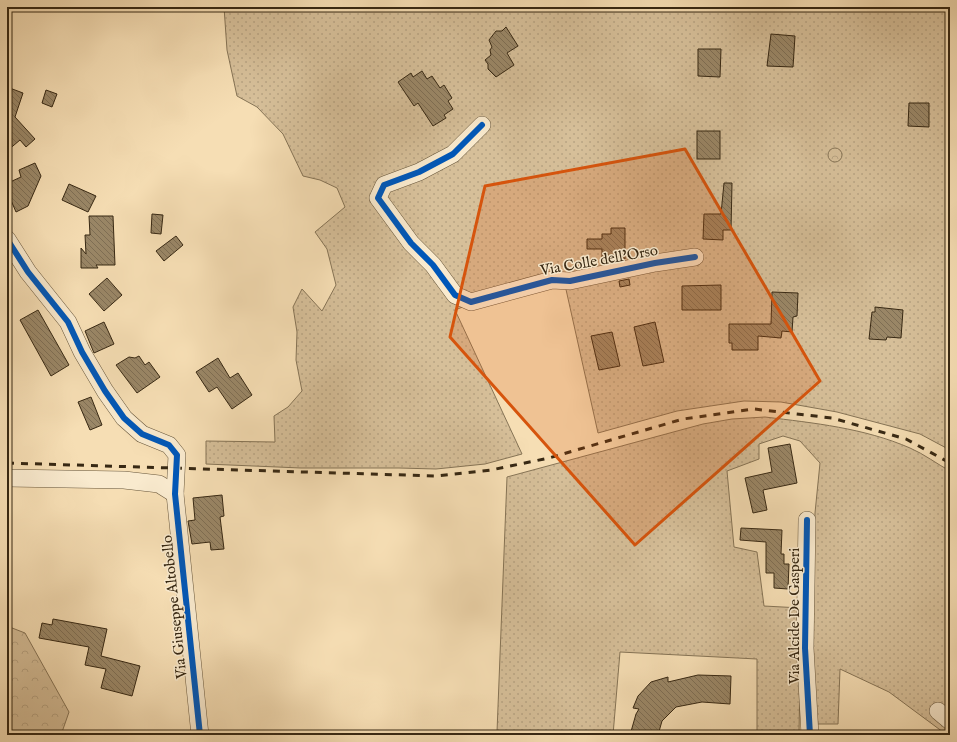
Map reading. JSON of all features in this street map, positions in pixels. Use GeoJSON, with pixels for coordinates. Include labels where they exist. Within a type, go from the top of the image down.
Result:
{"type":"FeatureCollection","features":[{"type":"Feature","properties":{"kind":"street","name":"Via Colle dell'Orso"},"geometry":{"type":"LineString","coordinates":[[482,125],[453,154],[420,172],[384,185],[378,198],[411,243],[433,265],[455,295],[471,302],[552,280],[570,281],[655,263],[694,257]]}},
{"type":"Feature","properties":{"kind":"street","name":"Via Giuseppe Altobello"},"geometry":{"type":"LineString","coordinates":[[7,239],[28,272],[68,322],[82,352],[105,391],[124,418],[142,434],[169,445],[177,455],[175,494],[200,735]]}},
{"type":"Feature","properties":{"kind":"street"},"geometry":{"type":"LineString","coordinates":[[7,478],[124,480],[159,484],[175,494]]}},
{"type":"Feature","properties":{"kind":"street","name":"Via Alcide De Gasperi"},"geometry":{"type":"LineString","coordinates":[[807,520],[805,648],[810,735]]}},
{"type":"Feature","properties":{"kind":"highlighted area"},"geometry":{"type":"Polygon","coordinates":[[[685,149],[820,381],[635,545],[450,337],[485,186],[685,149]]]}},
{"type":"Feature","properties":{"kind":"green space"},"geometry":{"type":"Polygon","coordinates":[[[224,7],[950,7],[950,450],[920,434],[837,412],[781,402],[744,401],[677,411],[598,433],[563,276],[532,280],[455,310],[522,454],[485,464],[436,469],[301,468],[206,464],[206,441],[275,442],[274,416],[288,407],[302,391],[296,360],[297,332],[293,307],[302,289],[322,311],[336,285],[327,249],[315,232],[345,207],[337,188],[320,180],[303,176],[283,134],[257,107],[237,96],[227,50],[224,7]]]}},
{"type":"Feature","properties":{"kind":"green space"},"geometry":{"type":"Polygon","coordinates":[[[832,148],[838,148],[842,152],[842,158],[838,162],[832,162],[828,158],[828,152],[832,148]]]}},
{"type":"Feature","properties":{"kind":"green space"},"geometry":{"type":"Polygon","coordinates":[[[765,417],[839,427],[893,441],[915,450],[950,471],[950,735],[947,735],[889,692],[840,669],[838,724],[817,724],[811,658],[815,513],[820,463],[800,441],[783,436],[759,444],[759,459],[727,471],[734,547],[757,552],[764,606],[801,608],[799,735],[757,735],[757,659],[620,652],[613,735],[526,735],[497,732],[507,477],[703,424],[732,419],[765,417]]]}},
{"type":"Feature","properties":{"kind":"green space"},"geometry":{"type":"Polygon","coordinates":[[[7,626],[25,633],[69,712],[61,735],[7,735],[7,626]]]}},
{"type":"Feature","properties":{"kind":"building"},"geometry":{"type":"Polygon","coordinates":[[[506,27],[518,46],[507,53],[514,65],[496,77],[488,69],[488,64],[485,60],[491,55],[490,50],[492,47],[489,40],[496,31],[502,31],[506,27]]]}},
{"type":"Feature","properties":{"kind":"building"},"geometry":{"type":"Polygon","coordinates":[[[771,34],[795,36],[793,67],[767,66],[771,34]]]}},
{"type":"Feature","properties":{"kind":"building"},"geometry":{"type":"Polygon","coordinates":[[[698,49],[721,49],[720,77],[698,76],[698,49]]]}},
{"type":"Feature","properties":{"kind":"building"},"geometry":{"type":"Polygon","coordinates":[[[422,71],[427,79],[432,76],[440,88],[444,85],[452,98],[448,101],[453,109],[444,115],[446,118],[433,126],[418,103],[414,106],[398,82],[411,73],[413,77],[422,71]]]}},
{"type":"Feature","properties":{"kind":"building"},"geometry":{"type":"Polygon","coordinates":[[[7,87],[23,93],[15,117],[35,139],[26,147],[20,140],[7,151],[7,87]]]}},
{"type":"Feature","properties":{"kind":"building"},"geometry":{"type":"Polygon","coordinates":[[[46,90],[57,94],[52,107],[42,103],[46,90]]]}},
{"type":"Feature","properties":{"kind":"building"},"geometry":{"type":"Polygon","coordinates":[[[909,103],[929,103],[929,127],[908,126],[909,103]]]}},
{"type":"Feature","properties":{"kind":"building"},"geometry":{"type":"Polygon","coordinates":[[[697,131],[720,131],[720,159],[697,159],[697,131]]]}},
{"type":"Feature","properties":{"kind":"building"},"geometry":{"type":"Polygon","coordinates":[[[35,163],[41,176],[28,206],[16,212],[7,191],[11,186],[10,182],[21,177],[19,170],[35,163]]]}},
{"type":"Feature","properties":{"kind":"building"},"geometry":{"type":"Polygon","coordinates":[[[724,183],[732,183],[731,230],[723,230],[723,240],[703,239],[704,214],[721,214],[724,183]]]}},
{"type":"Feature","properties":{"kind":"building"},"geometry":{"type":"Polygon","coordinates":[[[69,184],[96,196],[88,212],[62,200],[69,184]]]}},
{"type":"Feature","properties":{"kind":"building"},"geometry":{"type":"Polygon","coordinates":[[[152,214],[163,215],[161,234],[151,233],[152,214]]]}},
{"type":"Feature","properties":{"kind":"building"},"geometry":{"type":"Polygon","coordinates":[[[89,216],[113,216],[115,265],[96,265],[98,268],[81,268],[81,248],[86,254],[85,235],[90,235],[89,216]]]}},
{"type":"Feature","properties":{"kind":"building"},"geometry":{"type":"Polygon","coordinates":[[[611,228],[625,228],[625,259],[602,264],[602,249],[587,249],[587,239],[602,239],[602,234],[611,234],[611,228]]]}},
{"type":"Feature","properties":{"kind":"building"},"geometry":{"type":"Polygon","coordinates":[[[176,236],[183,245],[164,261],[156,251],[176,236]]]}},
{"type":"Feature","properties":{"kind":"building"},"geometry":{"type":"Polygon","coordinates":[[[107,278],[122,295],[104,311],[89,294],[107,278]]]}},
{"type":"Feature","properties":{"kind":"building"},"geometry":{"type":"Polygon","coordinates":[[[629,279],[630,285],[620,287],[619,281],[629,279]]]}},
{"type":"Feature","properties":{"kind":"building"},"geometry":{"type":"Polygon","coordinates":[[[721,285],[721,310],[682,310],[682,286],[721,285]]]}},
{"type":"Feature","properties":{"kind":"building"},"geometry":{"type":"Polygon","coordinates":[[[772,292],[798,293],[797,316],[793,317],[792,332],[782,331],[781,338],[758,336],[758,350],[732,350],[732,343],[729,343],[729,324],[771,324],[772,292]]]}},
{"type":"Feature","properties":{"kind":"building"},"geometry":{"type":"Polygon","coordinates":[[[875,307],[903,310],[901,338],[887,337],[886,340],[869,339],[872,312],[875,312],[875,307]]]}},
{"type":"Feature","properties":{"kind":"building"},"geometry":{"type":"Polygon","coordinates":[[[38,310],[69,365],[51,376],[20,320],[38,310]]]}},
{"type":"Feature","properties":{"kind":"building"},"geometry":{"type":"Polygon","coordinates":[[[104,322],[114,344],[94,353],[85,331],[104,322]]]}},
{"type":"Feature","properties":{"kind":"building"},"geometry":{"type":"Polygon","coordinates":[[[655,322],[664,362],[643,366],[634,327],[655,322]]]}},
{"type":"Feature","properties":{"kind":"building"},"geometry":{"type":"Polygon","coordinates":[[[612,332],[620,366],[599,370],[591,336],[612,332]]]}},
{"type":"Feature","properties":{"kind":"building"},"geometry":{"type":"Polygon","coordinates":[[[139,356],[145,365],[149,362],[160,377],[137,393],[116,365],[129,357],[135,358],[139,356]]]}},
{"type":"Feature","properties":{"kind":"building"},"geometry":{"type":"Polygon","coordinates":[[[218,358],[230,378],[238,373],[252,395],[232,409],[217,387],[209,392],[196,372],[218,358]]]}},
{"type":"Feature","properties":{"kind":"building"},"geometry":{"type":"Polygon","coordinates":[[[91,397],[102,425],[90,430],[78,402],[91,397]]]}},
{"type":"Feature","properties":{"kind":"building"},"geometry":{"type":"Polygon","coordinates":[[[790,444],[797,483],[763,490],[767,510],[753,513],[745,478],[772,472],[768,448],[790,444]]]}},
{"type":"Feature","properties":{"kind":"building"},"geometry":{"type":"Polygon","coordinates":[[[222,495],[224,516],[220,517],[224,549],[211,550],[210,542],[192,544],[188,521],[195,520],[193,498],[222,495]]]}},
{"type":"Feature","properties":{"kind":"building"},"geometry":{"type":"Polygon","coordinates":[[[741,528],[782,530],[781,554],[784,554],[784,564],[789,564],[788,589],[774,588],[774,573],[766,573],[766,542],[740,540],[741,528]]]}},
{"type":"Feature","properties":{"kind":"building"},"geometry":{"type":"Polygon","coordinates":[[[53,619],[107,629],[101,656],[140,666],[132,696],[101,688],[106,669],[85,665],[89,647],[39,638],[42,623],[52,625],[53,619]]]}},
{"type":"Feature","properties":{"kind":"building"},"geometry":{"type":"Polygon","coordinates":[[[698,675],[731,676],[730,704],[702,702],[676,707],[662,721],[658,735],[630,735],[639,709],[633,708],[638,696],[651,682],[668,677],[668,682],[698,675]]]}},
{"type":"Feature","properties":{"kind":"railway"},"geometry":{"type":"LineString","coordinates":[[7,463],[437,476],[491,470],[549,458],[683,419],[754,409],[832,418],[906,439],[950,463]]}},
{"type":"Feature","properties":{"kind":"cycle path"},"geometry":{"type":"LineString","coordinates":[[482,125],[453,154],[419,172],[384,185],[378,198],[411,243],[433,265],[455,295],[471,302],[552,280],[570,281],[655,263],[695,257]]}},
{"type":"Feature","properties":{"kind":"cycle path"},"geometry":{"type":"LineString","coordinates":[[7,239],[28,272],[68,322],[82,352],[105,391],[124,418],[142,434],[169,445],[177,455],[175,494],[200,735]]}},
{"type":"Feature","properties":{"kind":"cycle path"},"geometry":{"type":"LineString","coordinates":[[807,520],[805,648],[810,735]]}}]}
